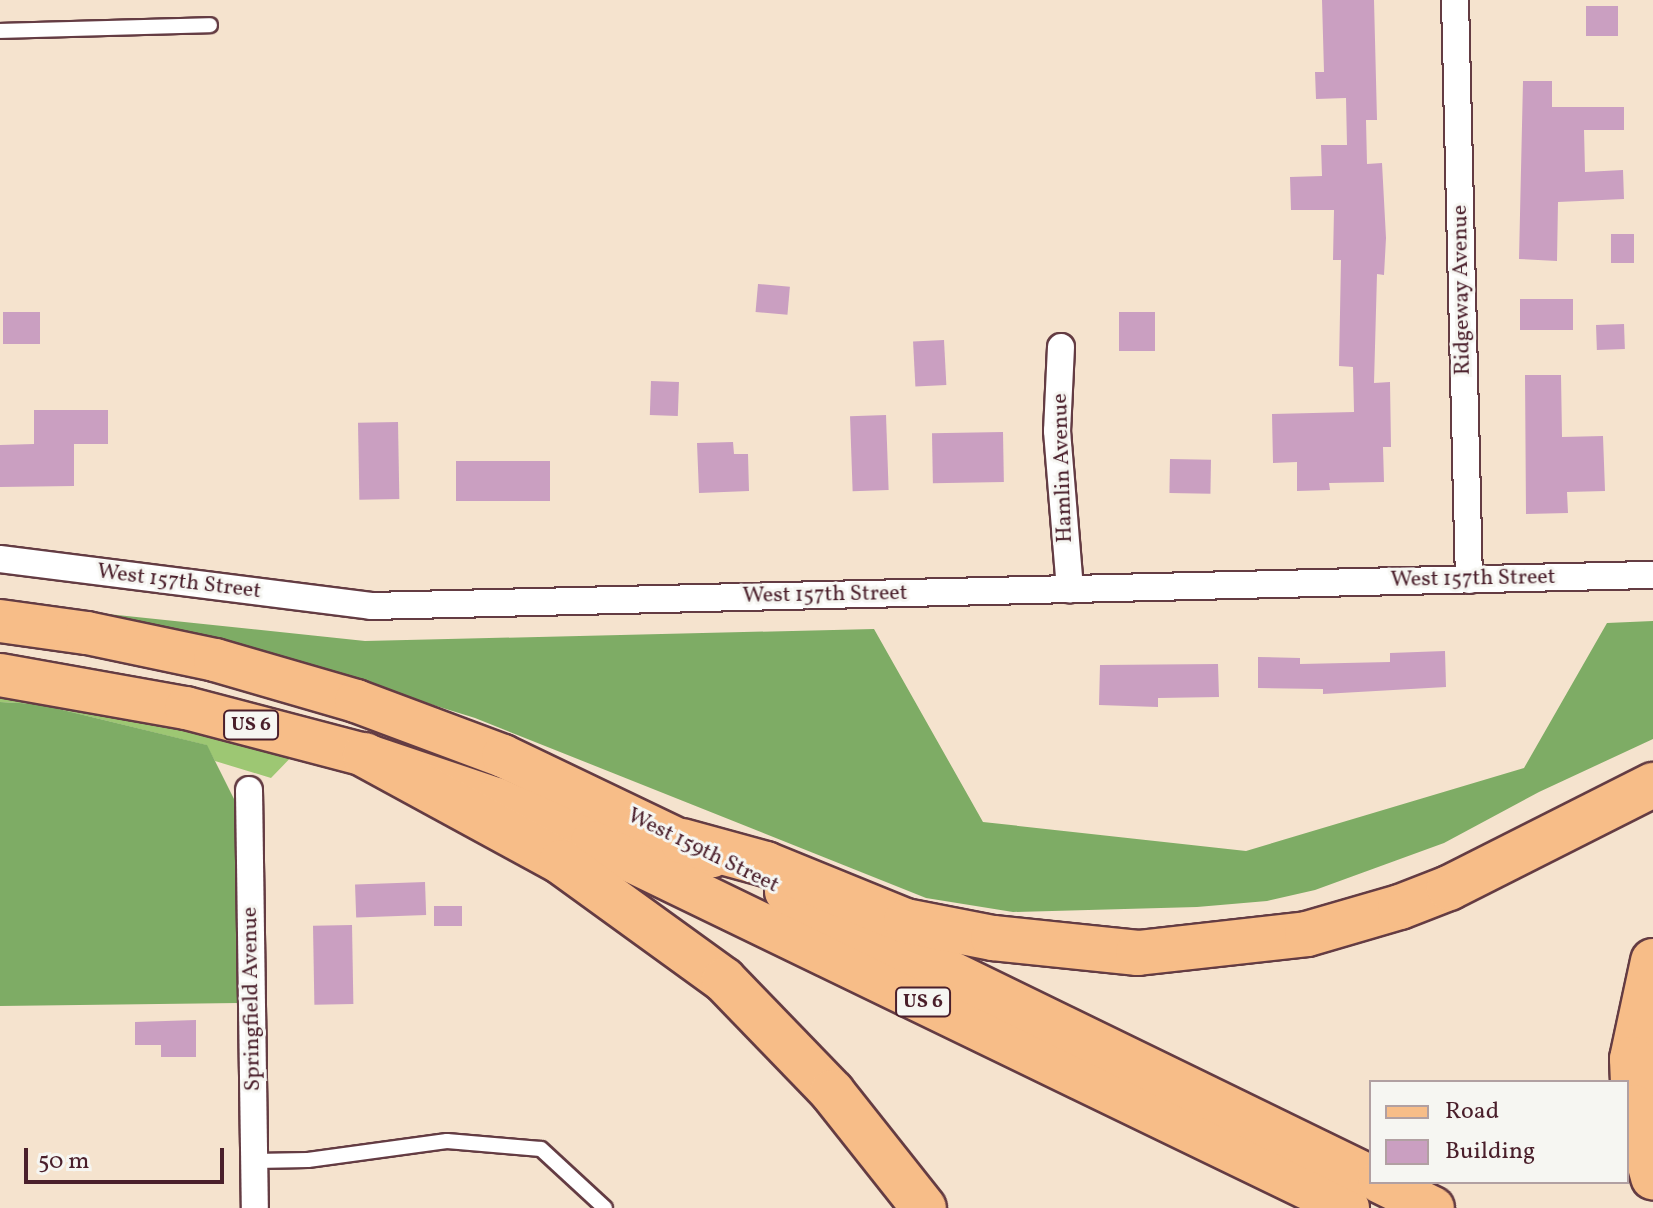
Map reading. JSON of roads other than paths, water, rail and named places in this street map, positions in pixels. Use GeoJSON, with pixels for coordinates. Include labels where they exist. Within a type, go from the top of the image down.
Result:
{"type":"FeatureCollection","features":[{"type":"Feature","properties":{"kind":"highway"},"geometry":{"type":"LineString","coordinates":[[365,755],[561,862],[724,980],[832,1092],[924,1208]]}},
{"type":"Feature","properties":{"kind":"highway"},"geometry":{"type":"LineString","coordinates":[[682,841],[766,864],[906,921],[993,938],[1138,953],[1307,934],[1400,907],[1483,872],[1653,785]]}},
{"type":"Feature","properties":{"kind":"highway"},"geometry":{"type":"LineString","coordinates":[[1653,961],[1632,1059],[1634,1107],[1653,1177]]}},
{"type":"Feature","properties":{"kind":"main road","name":"West 159th Street"},"geometry":{"type":"LineString","coordinates":[[0,621],[87,633],[215,660],[356,701],[503,756],[1369,1176]]}},
{"type":"Feature","properties":{"kind":"main road","name":"West 159th Street"},"geometry":{"type":"LineString","coordinates":[[0,675],[186,708],[365,755],[496,799],[592,842],[1348,1208]]}},
{"type":"Feature","properties":{"kind":"main road"},"geometry":{"type":"LineString","coordinates":[[1384,1184],[1433,1208]]}},
{"type":"Feature","properties":{"kind":"street","name":"Ridgeway Avenue"},"geometry":{"type":"LineString","coordinates":[[1455,0],[1469,580]]}},
{"type":"Feature","properties":{"kind":"street","name":"Hamlin Avenue"},"geometry":{"type":"LineString","coordinates":[[1061,347],[1057,431],[1070,589]]}},
{"type":"Feature","properties":{"kind":"street","name":"West 157th Street"},"geometry":{"type":"LineString","coordinates":[[0,559],[371,606],[1653,575]]}},
{"type":"Feature","properties":{"kind":"street","name":"Springfield Avenue"},"geometry":{"type":"LineString","coordinates":[[249,790],[255,1208]]}},
{"type":"Feature","properties":{"kind":"lane"},"geometry":{"type":"LineString","coordinates":[[0,31],[210,25]]}},
{"type":"Feature","properties":{"kind":"lane"},"geometry":{"type":"LineString","coordinates":[[255,1161],[308,1160],[447,1141],[541,1149],[605,1208]]}}]}
